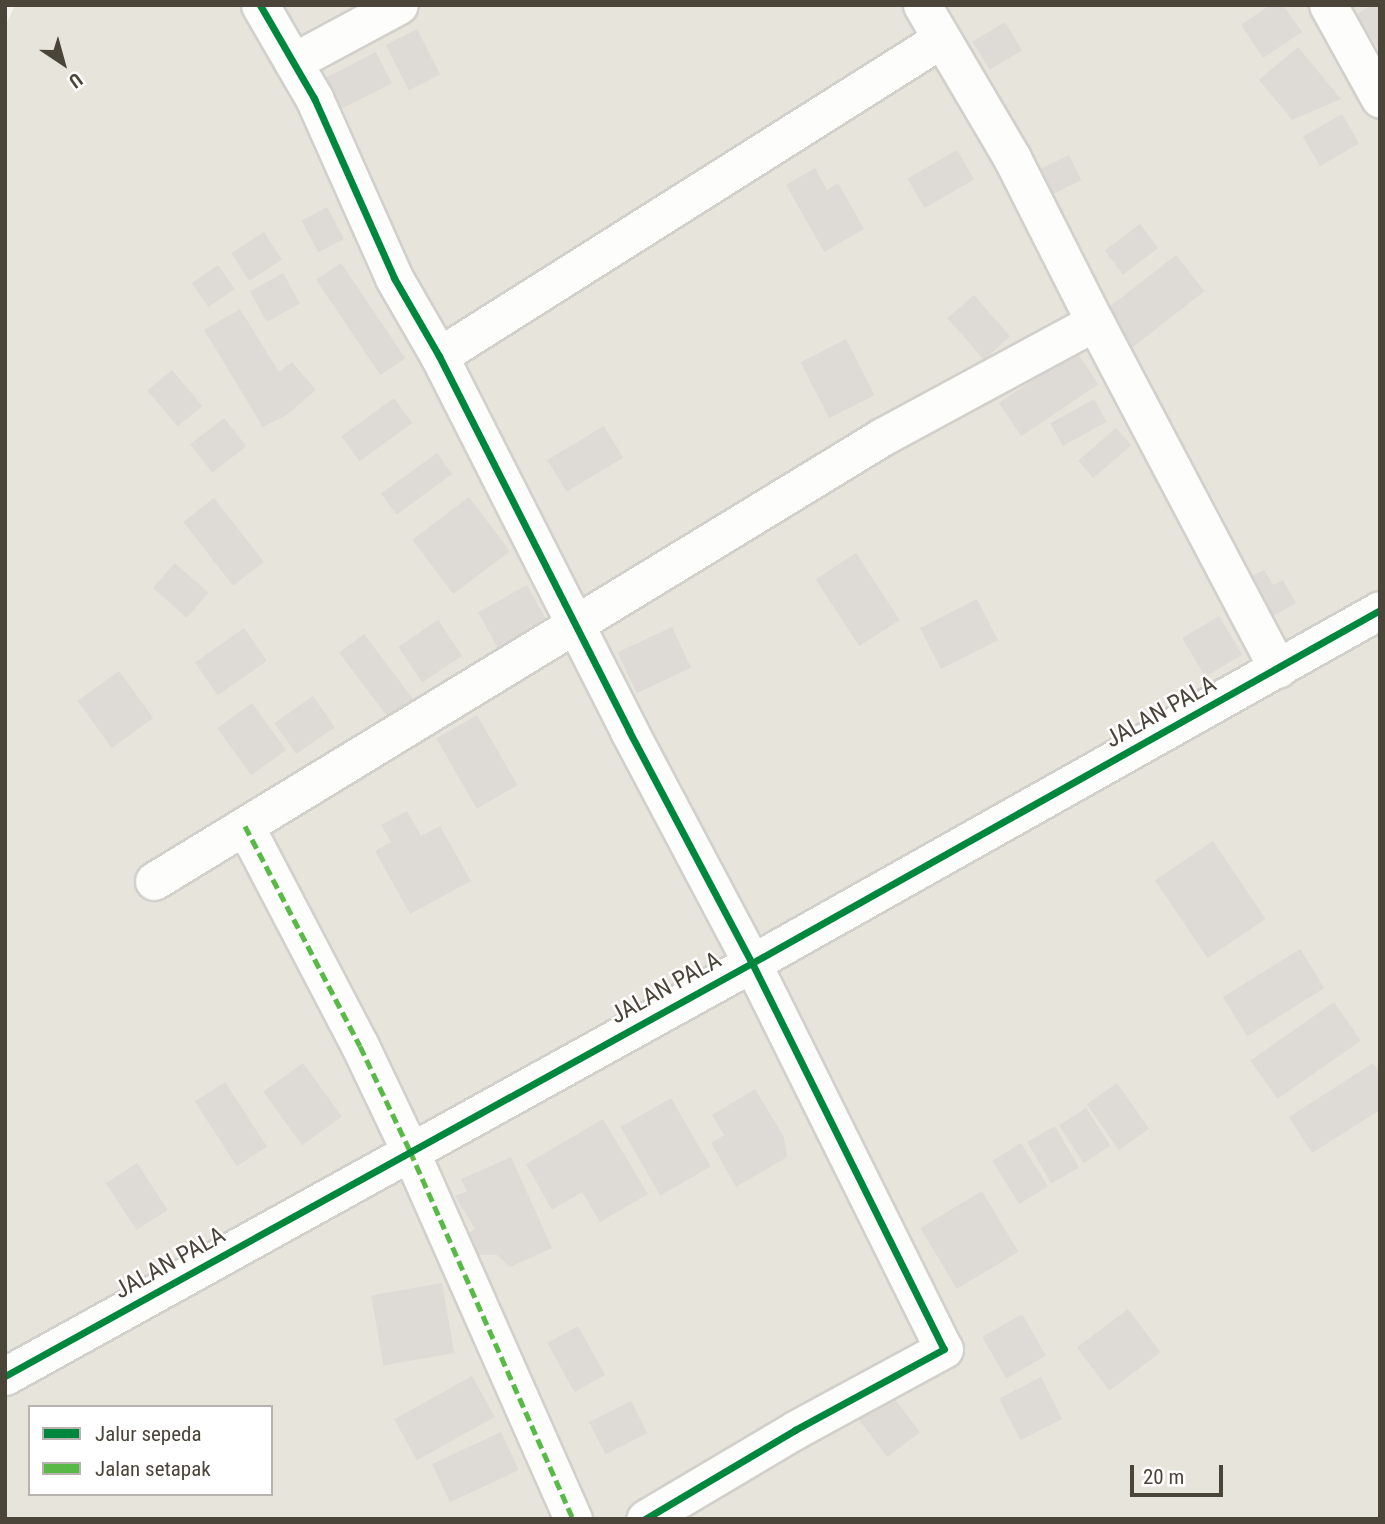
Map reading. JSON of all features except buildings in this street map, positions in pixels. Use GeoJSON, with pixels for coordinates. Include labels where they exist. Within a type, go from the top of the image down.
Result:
{"type":"FeatureCollection","features":[{"type":"Feature","properties":{"kind":"street"},"geometry":{"type":"LineString","coordinates":[[260,5],[314,98],[394,278],[439,356],[629,731],[752,963],[944,1349],[795,1430],[645,1519]]}},
{"type":"Feature","properties":{"kind":"street"},"geometry":{"type":"LineString","coordinates":[[293,62],[399,5]]}},
{"type":"Feature","properties":{"kind":"street"},"geometry":{"type":"LineString","coordinates":[[922,5],[1012,158],[1095,322],[1278,668]]}},
{"type":"Feature","properties":{"kind":"street"},"geometry":{"type":"LineString","coordinates":[[1328,5],[1380,99]]}},
{"type":"Feature","properties":{"kind":"street"},"geometry":{"type":"LineString","coordinates":[[439,356],[941,39]]}},
{"type":"Feature","properties":{"kind":"street"},"geometry":{"type":"LineString","coordinates":[[154,880],[882,437],[1095,322]]}},
{"type":"Feature","properties":{"kind":"street","name":"JALAN PALA"},"geometry":{"type":"LineString","coordinates":[[5,1376],[752,963],[1380,610]]}},
{"type":"Feature","properties":{"kind":"street"},"geometry":{"type":"LineString","coordinates":[[245,825],[360,1046],[573,1519]]}},
{"type":"Feature","properties":{"kind":"shaded area"},"geometry":{"type":"Polygon","coordinates":[[[15,5],[1380,5],[1380,1519],[5,1519],[5,27],[15,5]]]}},
{"type":"Feature","properties":{"kind":"marked path"},"geometry":{"type":"LineString","coordinates":[[245,826],[360,1046],[410,1151],[573,1519]]}},
{"type":"Feature","properties":{"kind":"cycle path"},"geometry":{"type":"LineString","coordinates":[[260,5],[314,98],[394,278],[439,356],[629,731],[752,963],[944,1349],[795,1430],[645,1519]]}},
{"type":"Feature","properties":{"kind":"cycle path"},"geometry":{"type":"LineString","coordinates":[[5,1376],[752,963],[1380,610]]}}]}
